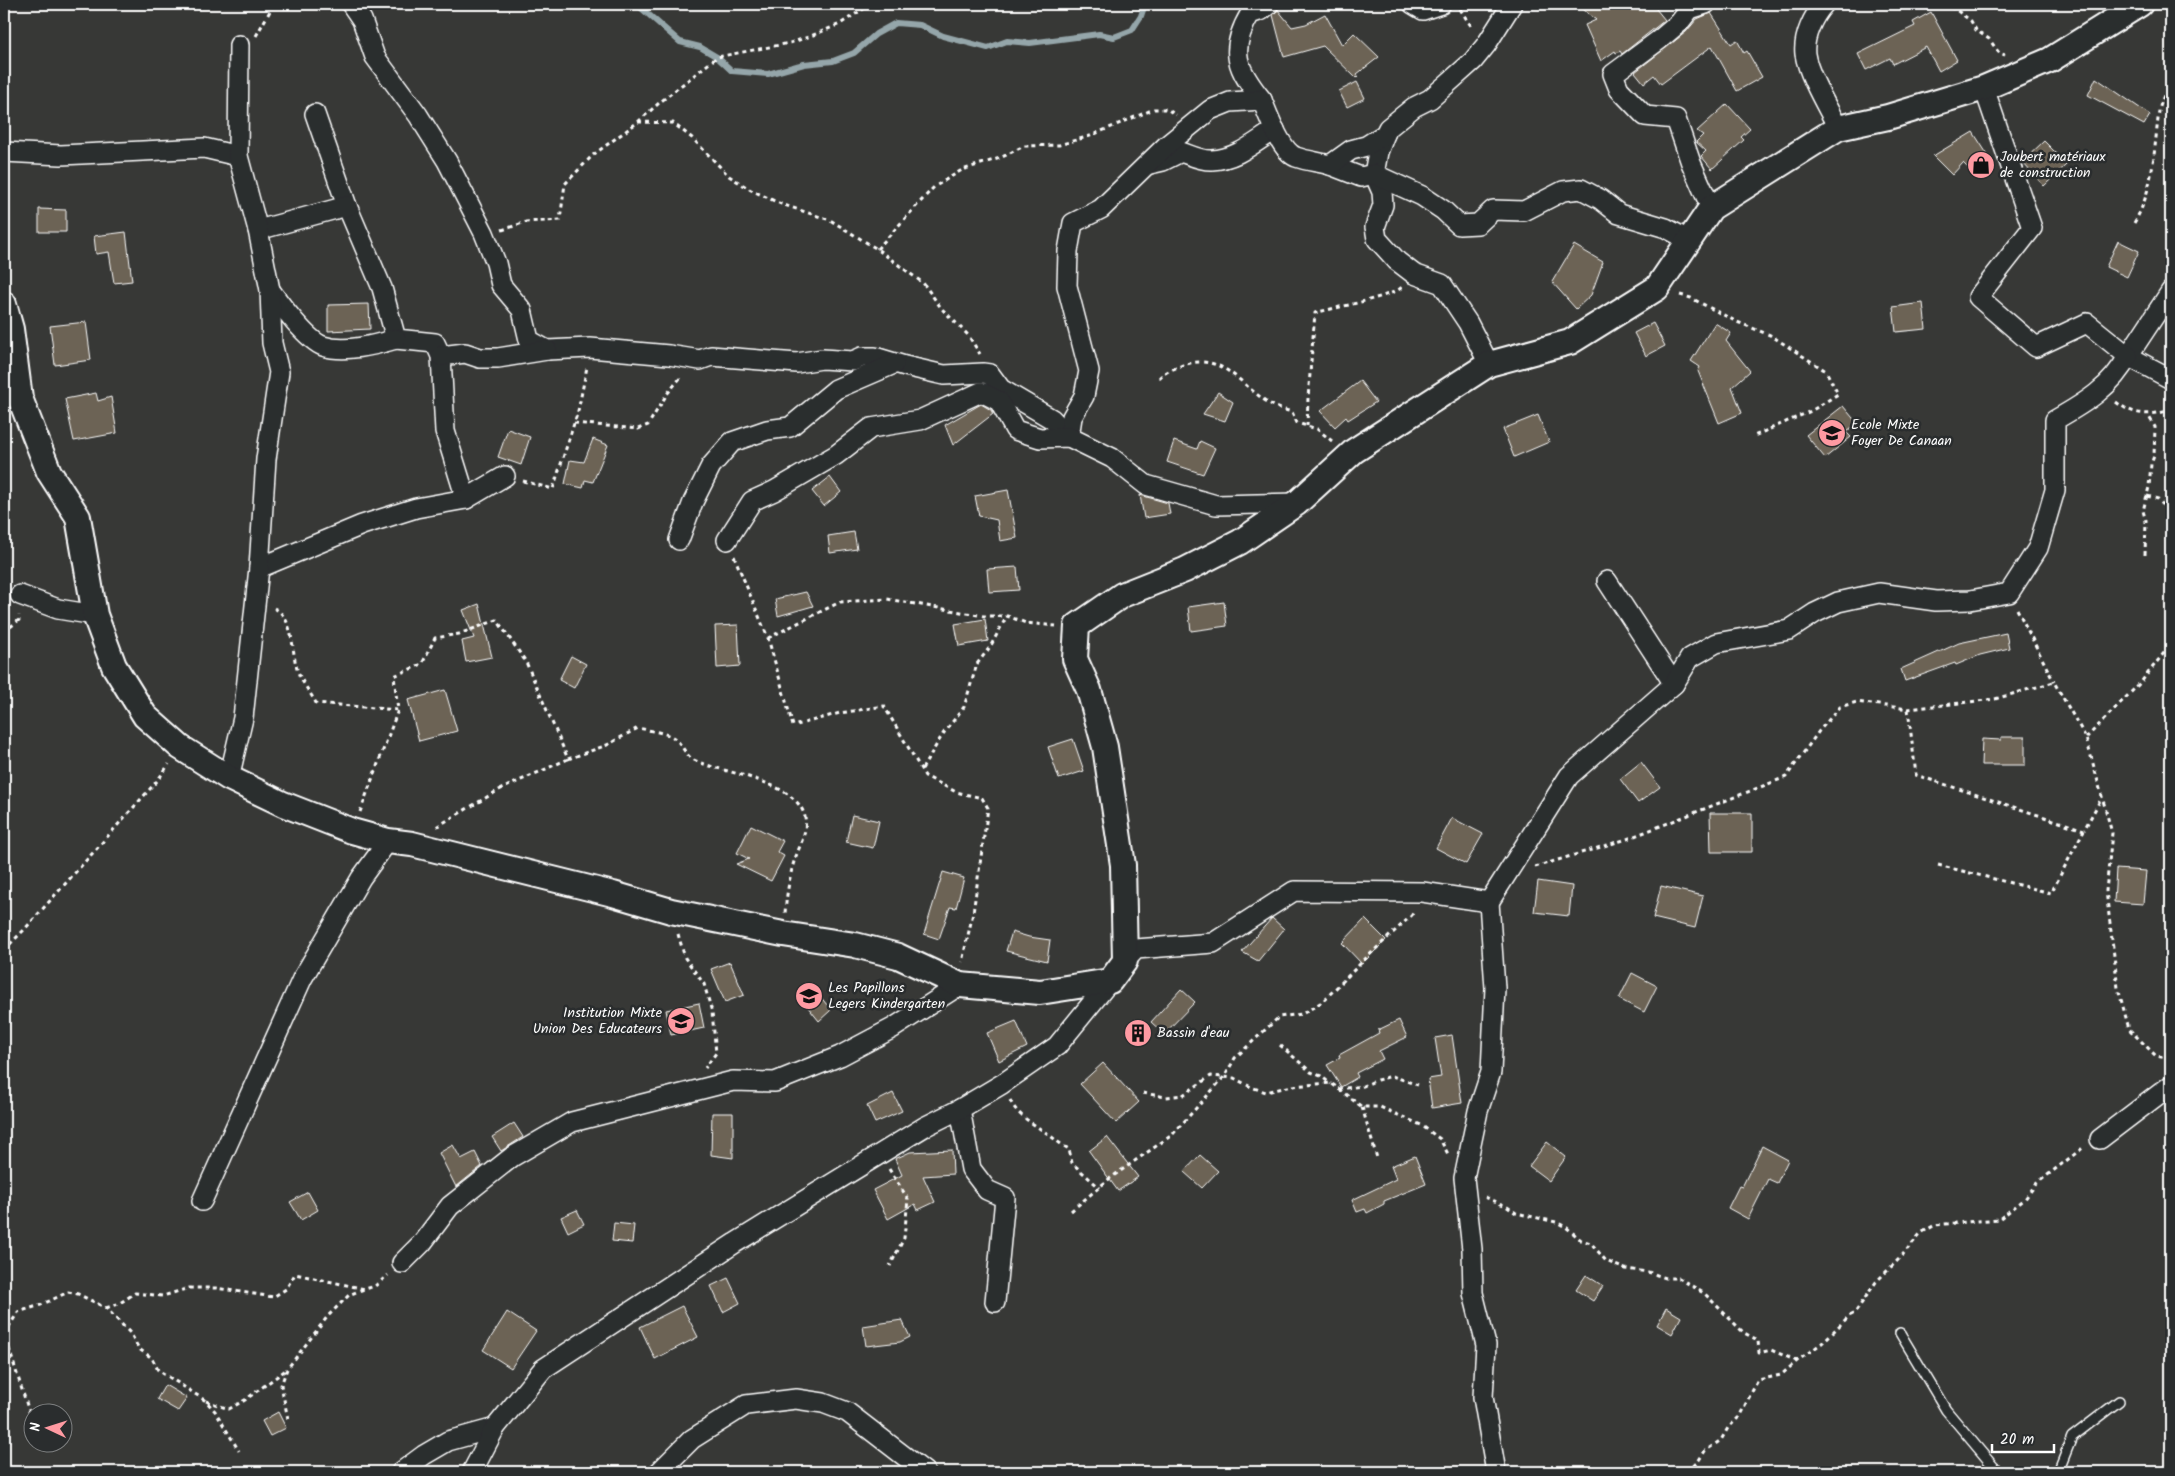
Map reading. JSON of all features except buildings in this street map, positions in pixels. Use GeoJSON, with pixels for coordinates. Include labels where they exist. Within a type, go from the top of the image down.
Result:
{"type":"FeatureCollection","features":[{"type":"Feature","properties":{"kind":"street"},"geometry":{"type":"LineString","coordinates":[[351,4],[362,20],[375,57],[418,115],[447,162],[484,233],[496,263],[500,285],[522,310],[529,340],[547,350]]}},
{"type":"Feature","properties":{"kind":"street"},"geometry":{"type":"LineString","coordinates":[[1269,4],[1262,10],[1250,14],[1237,42],[1237,61],[1247,81],[1262,100],[1275,130],[1287,150],[1294,156],[1330,165],[1361,177],[1374,174],[1422,196],[1443,210],[1458,225],[1478,224],[1493,210],[1524,211],[1563,191],[1581,189],[1619,214],[1666,228],[1690,241]]}},
{"type":"Feature","properties":{"kind":"street"},"geometry":{"type":"LineString","coordinates":[[1414,4],[1423,10],[1441,4]]}},
{"type":"Feature","properties":{"kind":"street"},"geometry":{"type":"LineString","coordinates":[[1489,364],[1468,323],[1442,284],[1414,274],[1397,261],[1377,239],[1374,227],[1383,205],[1382,192],[1374,174],[1378,152],[1388,128],[1414,107],[1430,99],[1473,61],[1486,45],[1512,4]]}},
{"type":"Feature","properties":{"kind":"street"},"geometry":{"type":"LineString","coordinates":[[1706,4],[1690,9],[1679,23],[1659,40],[1613,74],[1620,89],[1645,116],[1676,119],[1691,163],[1712,208]]}},
{"type":"Feature","properties":{"kind":"street"},"geometry":{"type":"LineString","coordinates":[[1824,4],[1808,29],[1805,53],[1814,78],[1838,128]]}},
{"type":"Feature","properties":{"kind":"street"},"geometry":{"type":"LineString","coordinates":[[1125,961],[1123,865],[1105,747],[1089,690],[1075,659],[1077,626],[1122,594],[1185,570],[1240,542],[1297,503],[1354,452],[1489,364],[1570,342],[1657,288],[1712,208],[1838,128],[1888,117],[1984,88],[2050,60],[2140,4]]}},
{"type":"Feature","properties":{"kind":"street"},"geometry":{"type":"LineString","coordinates":[[229,778],[243,718],[259,568],[266,459],[279,372],[272,343],[270,290],[258,230],[238,156],[239,45]]}},
{"type":"Feature","properties":{"kind":"street"},"geometry":{"type":"LineString","coordinates":[[1984,88],[2032,228],[1978,297],[2036,347],[2087,323],[2128,356],[2171,378]]}},
{"type":"Feature","properties":{"kind":"street"},"geometry":{"type":"LineString","coordinates":[[1069,437],[1072,417],[1084,396],[1089,371],[1067,286],[1068,251],[1073,223],[1101,208],[1192,123],[1210,110],[1230,102],[1262,100]]}},
{"type":"Feature","properties":{"kind":"street"},"geometry":{"type":"LineString","coordinates":[[315,114],[347,206],[382,288],[396,338]]}},
{"type":"Feature","properties":{"kind":"street"},"geometry":{"type":"LineString","coordinates":[[1146,165],[1163,161],[1181,152],[1201,159],[1218,159],[1252,147],[1258,140],[1275,130]]}},
{"type":"Feature","properties":{"kind":"street"},"geometry":{"type":"LineString","coordinates":[[1330,165],[1351,150],[1366,146],[1385,134]]}},
{"type":"Feature","properties":{"kind":"street"},"geometry":{"type":"LineString","coordinates":[[4,152],[61,154],[204,148],[238,156]]}},
{"type":"Feature","properties":{"kind":"street"},"geometry":{"type":"LineString","coordinates":[[258,230],[347,206]]}},
{"type":"Feature","properties":{"kind":"street"},"geometry":{"type":"LineString","coordinates":[[270,290],[288,315],[322,346],[340,348],[376,344],[396,338],[435,343],[441,356],[445,431],[466,499]]}},
{"type":"Feature","properties":{"kind":"street"},"geometry":{"type":"LineString","coordinates":[[1496,1472],[1483,1397],[1486,1346],[1473,1293],[1472,1249],[1464,1178],[1478,1111],[1491,1072],[1495,988],[1488,902],[1569,776],[1674,684],[1690,658],[1716,643],[1789,630],[1815,613],[1838,602],[1879,593],[1936,600],[1970,600],[2009,593],[2038,548],[2055,490],[2055,420],[2105,388],[2122,369],[2128,356],[2171,291]]}},
{"type":"Feature","properties":{"kind":"street"},"geometry":{"type":"LineString","coordinates":[[4,304],[12,329],[20,398],[49,472],[78,517],[95,615],[114,666],[144,716],[180,747],[229,778],[283,804],[352,831],[613,894],[671,911],[783,934],[855,945],[898,956],[960,985],[1040,992],[1110,981]]}},
{"type":"Feature","properties":{"kind":"street"},"geometry":{"type":"LineString","coordinates":[[441,356],[465,353],[480,358],[498,358],[547,350],[590,348],[669,355],[700,360],[711,356],[797,363],[822,359],[853,361],[862,357],[875,357],[894,364],[944,374],[990,374],[1001,388],[1052,419],[1069,437],[1112,458],[1146,485],[1216,505],[1297,503]]}},
{"type":"Feature","properties":{"kind":"street"},"geometry":{"type":"LineString","coordinates":[[679,540],[693,502],[711,466],[732,442],[767,430],[790,427],[836,389],[894,364]]}},
{"type":"Feature","properties":{"kind":"street"},"geometry":{"type":"LineString","coordinates":[[727,540],[752,501],[774,491],[836,455],[871,428],[920,420],[981,392],[999,401],[1014,430],[1040,438],[1069,437]]}},
{"type":"Feature","properties":{"kind":"street"},"geometry":{"type":"LineString","coordinates":[[259,568],[362,525],[416,508],[466,499],[505,476]]}},
{"type":"Feature","properties":{"kind":"street"},"geometry":{"type":"LineString","coordinates":[[1607,581],[1674,684]]}},
{"type":"Feature","properties":{"kind":"street"},"geometry":{"type":"LineString","coordinates":[[20,595],[58,609],[95,615]]}},
{"type":"Feature","properties":{"kind":"street"},"geometry":{"type":"LineString","coordinates":[[202,1201],[302,980],[361,878],[388,841]]}},
{"type":"Feature","properties":{"kind":"street"},"geometry":{"type":"LineString","coordinates":[[472,1472],[495,1428],[542,1369],[735,1243],[924,1127],[960,1109],[1002,1084],[1057,1046],[1136,949],[1213,942],[1294,891],[1422,892],[1488,902]]}},
{"type":"Feature","properties":{"kind":"street"},"geometry":{"type":"LineString","coordinates":[[402,1263],[422,1243],[450,1206],[520,1152],[572,1122],[733,1081],[774,1082],[808,1070],[893,1028],[960,985]]}},
{"type":"Feature","properties":{"kind":"street"},"geometry":{"type":"LineString","coordinates":[[2100,1139],[2171,1085]]}},
{"type":"Feature","properties":{"kind":"street"},"geometry":{"type":"LineString","coordinates":[[960,1109],[970,1169],[987,1190],[1005,1198],[995,1302]]}},
{"type":"Feature","properties":{"kind":"street"},"geometry":{"type":"LineString","coordinates":[[659,1472],[692,1439],[746,1405],[796,1399],[823,1403],[847,1412],[925,1472]]}},
{"type":"Feature","properties":{"kind":"street"},"geometry":{"type":"LineString","coordinates":[[401,1472],[424,1454],[448,1440],[495,1428]]}},
{"type":"Feature","properties":{"kind":"lane"},"geometry":{"type":"LineString","coordinates":[[1900,1334],[1946,1410],[1998,1472]]}},
{"type":"Feature","properties":{"kind":"lane"},"geometry":{"type":"LineString","coordinates":[[2058,1472],[2072,1437],[2119,1401]]}},
{"type":"Feature","properties":{"kind":"path"},"geometry":{"type":"LineString","coordinates":[[239,45],[253,40],[274,4]]}},
{"type":"Feature","properties":{"kind":"path"},"geometry":{"type":"LineString","coordinates":[[484,233],[526,222],[560,220],[565,184],[593,155],[638,122],[717,57],[790,43],[811,36],[840,24],[871,4]]}},
{"type":"Feature","properties":{"kind":"path"},"geometry":{"type":"LineString","coordinates":[[1457,4],[1468,23],[1486,45]]}},
{"type":"Feature","properties":{"kind":"path"},"geometry":{"type":"LineString","coordinates":[[1943,4],[1955,9],[1971,21],[1976,30],[1989,39],[1998,53],[2011,57]]}},
{"type":"Feature","properties":{"kind":"path"},"geometry":{"type":"LineString","coordinates":[[2134,223],[2142,209],[2155,148],[2159,110],[2171,79]]}},
{"type":"Feature","properties":{"kind":"path"},"geometry":{"type":"LineString","coordinates":[[877,248],[934,186],[962,170],[1000,158],[1024,146],[1059,145],[1090,136],[1154,109],[1167,108],[1192,123]]}},
{"type":"Feature","properties":{"kind":"path"},"geometry":{"type":"LineString","coordinates":[[638,122],[673,123],[692,138],[729,176],[751,190],[781,204],[830,220],[877,248],[923,283],[942,309],[968,335],[990,374]]}},
{"type":"Feature","properties":{"kind":"path"},"geometry":{"type":"LineString","coordinates":[[1308,426],[1308,398],[1315,313],[1399,290],[1414,274]]}},
{"type":"Feature","properties":{"kind":"path"},"geometry":{"type":"LineString","coordinates":[[1657,288],[1691,298],[1737,322],[1770,335],[1826,371],[1838,394],[1811,411],[1754,436]]}},
{"type":"Feature","properties":{"kind":"path"},"geometry":{"type":"LineString","coordinates":[[505,476],[553,490],[578,411],[590,348]]}},
{"type":"Feature","properties":{"kind":"path"},"geometry":{"type":"LineString","coordinates":[[574,423],[638,429],[648,425],[674,383],[700,360]]}},
{"type":"Feature","properties":{"kind":"path"},"geometry":{"type":"LineString","coordinates":[[1159,378],[1167,370],[1190,363],[1206,362],[1228,370],[1274,407],[1292,412],[1297,422],[1317,429],[1336,444],[1354,452]]}},
{"type":"Feature","properties":{"kind":"path"},"geometry":{"type":"LineString","coordinates":[[2105,388],[2110,397],[2126,410],[2148,415],[2171,410]]}},
{"type":"Feature","properties":{"kind":"path"},"geometry":{"type":"LineString","coordinates":[[2145,555],[2146,521],[2143,511],[2147,496],[2150,464],[2154,456],[2154,427],[2148,415]]}},
{"type":"Feature","properties":{"kind":"path"},"geometry":{"type":"LineString","coordinates":[[2147,496],[2158,499],[2171,514]]}},
{"type":"Feature","properties":{"kind":"path"},"geometry":{"type":"LineString","coordinates":[[727,540],[768,638],[793,726],[840,713],[884,706],[925,776],[956,792],[982,798],[988,808],[973,913],[960,985]]}},
{"type":"Feature","properties":{"kind":"path"},"geometry":{"type":"LineString","coordinates":[[2009,593],[2054,682],[2086,738],[2102,796],[2112,833],[2106,891],[2118,988],[2129,1029],[2156,1056],[2171,1059]]}},
{"type":"Feature","properties":{"kind":"path"},"geometry":{"type":"LineString","coordinates":[[768,638],[840,602],[887,599],[984,616],[1007,616],[1026,623],[1077,626]]}},
{"type":"Feature","properties":{"kind":"path"},"geometry":{"type":"LineString","coordinates":[[255,603],[276,609],[284,615],[292,640],[297,669],[316,703],[398,710]]}},
{"type":"Feature","properties":{"kind":"path"},"geometry":{"type":"LineString","coordinates":[[922,769],[943,734],[964,707],[977,664],[990,647],[1007,616]]}},
{"type":"Feature","properties":{"kind":"path"},"geometry":{"type":"LineString","coordinates":[[352,831],[398,710],[394,676],[422,664],[435,638],[459,634],[497,620],[526,662],[568,759]]}},
{"type":"Feature","properties":{"kind":"path"},"geometry":{"type":"LineString","coordinates":[[2086,738],[2141,682],[2171,644]]}},
{"type":"Feature","properties":{"kind":"path"},"geometry":{"type":"LineString","coordinates":[[1527,869],[1627,838],[1786,777],[1819,731],[1840,707],[1857,702],[1908,709],[1995,699],[2054,682]]}},
{"type":"Feature","properties":{"kind":"path"},"geometry":{"type":"LineString","coordinates":[[1908,709],[1916,775],[2084,830]]}},
{"type":"Feature","properties":{"kind":"path"},"geometry":{"type":"LineString","coordinates":[[412,844],[442,823],[500,790],[568,759],[607,745],[638,728],[674,737],[692,760],[766,782],[785,793],[796,803],[805,816],[805,825],[802,845],[793,864],[786,902],[783,934]]}},
{"type":"Feature","properties":{"kind":"path"},"geometry":{"type":"LineString","coordinates":[[4,950],[158,780],[180,747]]}},
{"type":"Feature","properties":{"kind":"path"},"geometry":{"type":"LineString","coordinates":[[1938,865],[2051,893],[2102,796]]}},
{"type":"Feature","properties":{"kind":"path"},"geometry":{"type":"LineString","coordinates":[[1071,1211],[1109,1179],[1172,1135],[1225,1076],[1235,1058],[1279,1017],[1302,1014],[1322,1002],[1412,915],[1422,892]]}},
{"type":"Feature","properties":{"kind":"path"},"geometry":{"type":"LineString","coordinates":[[671,911],[685,958],[704,984],[712,1012],[716,1053],[688,1093]]}},
{"type":"Feature","properties":{"kind":"path"},"geometry":{"type":"LineString","coordinates":[[1280,1046],[1311,1072],[1321,1076],[1338,1090],[1363,1086],[1392,1076],[1418,1085]]}},
{"type":"Feature","properties":{"kind":"path"},"geometry":{"type":"LineString","coordinates":[[1002,1084],[1014,1108],[1029,1124],[1043,1130],[1056,1142],[1069,1149],[1072,1163],[1100,1188]]}},
{"type":"Feature","properties":{"kind":"path"},"geometry":{"type":"LineString","coordinates":[[1362,1107],[1377,1158]]}},
{"type":"Feature","properties":{"kind":"path"},"geometry":{"type":"LineString","coordinates":[[1688,1472],[1700,1460],[1705,1451],[1721,1440],[1728,1428],[1739,1418],[1758,1380],[1781,1375],[1822,1343],[1849,1316],[1855,1313],[1876,1282],[1899,1259],[1920,1233],[1935,1225],[1999,1219],[2025,1199],[2036,1184],[2062,1162],[2100,1139]]}},
{"type":"Feature","properties":{"kind":"path"},"geometry":{"type":"LineString","coordinates":[[879,1154],[908,1199],[904,1238],[890,1266]]}},
{"type":"Feature","properties":{"kind":"path"},"geometry":{"type":"LineString","coordinates":[[206,1401],[229,1408],[245,1400],[287,1369],[328,1316],[349,1295],[375,1286],[402,1263]]}},
{"type":"Feature","properties":{"kind":"path"},"geometry":{"type":"LineString","coordinates":[[106,1308],[120,1303],[135,1293],[163,1296],[189,1288],[216,1288],[273,1297],[286,1289],[295,1274],[365,1289]]}},
{"type":"Feature","properties":{"kind":"path"},"geometry":{"type":"LineString","coordinates":[[27,1404],[4,1333],[18,1312],[42,1305],[68,1292],[78,1294],[106,1308],[131,1334],[139,1349],[152,1358],[158,1370],[206,1401],[214,1410],[239,1451]]}},
{"type":"Feature","properties":{"kind":"path"},"geometry":{"type":"LineString","coordinates":[[287,1369],[281,1385],[288,1419]]}},
{"type":"Feature","properties":{"kind":"waterway"},"geometry":{"type":"LineString","coordinates":[[632,4],[640,7],[680,42],[700,47],[717,57],[732,71],[768,74],[804,64],[833,61],[854,53],[876,34],[896,23],[920,25],[943,36],[988,48],[1007,41],[1030,43],[1099,34],[1114,37],[1132,30],[1141,16],[1145,4]]}},
{"type":"Feature","properties":{"kind":"place","name":"Joubert matériaux de construction"},"geometry":{"type":"Point","coordinates":[1981,165]}},
{"type":"Feature","properties":{"kind":"place","name":"Ecole Mixte Foyer De Canaan"},"geometry":{"type":"Point","coordinates":[1832,433]}},
{"type":"Feature","properties":{"kind":"place","name":"Les Papillons Legers Kindergarten"},"geometry":{"type":"Point","coordinates":[809,996]}},
{"type":"Feature","properties":{"kind":"place","name":"Institution Mixte Union Des Educateurs"},"geometry":{"type":"Point","coordinates":[681,1021]}},
{"type":"Feature","properties":{"kind":"place","name":"Bassin d'eau"},"geometry":{"type":"Point","coordinates":[1138,1033]}}]}
